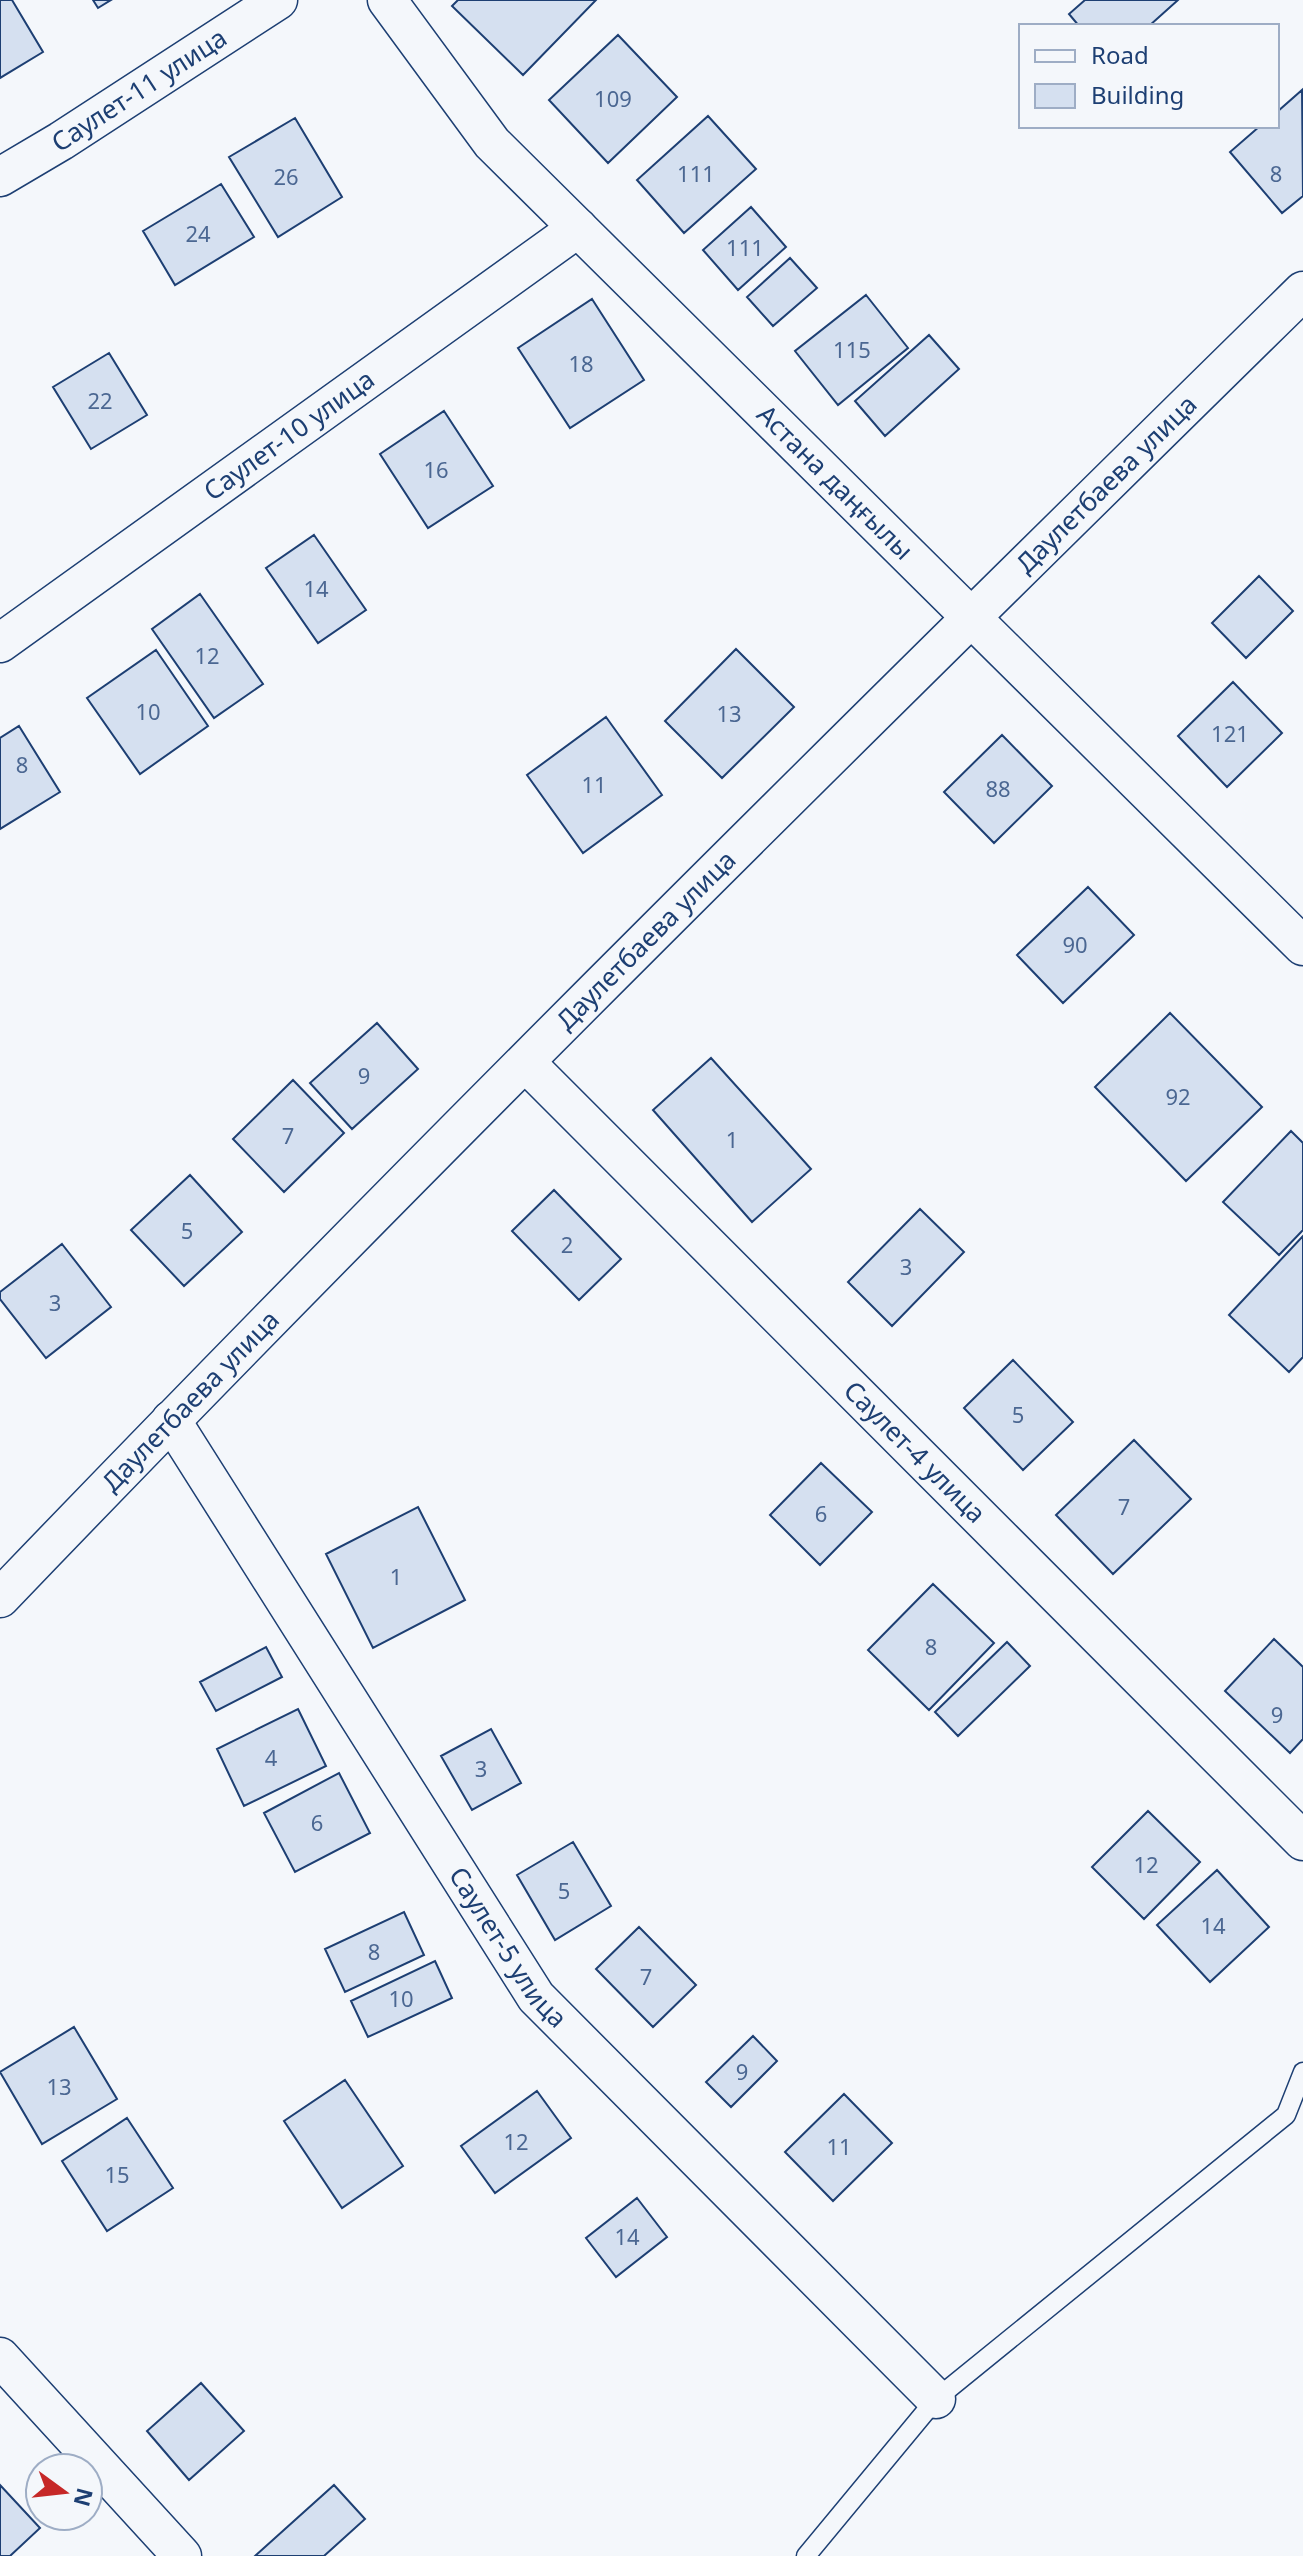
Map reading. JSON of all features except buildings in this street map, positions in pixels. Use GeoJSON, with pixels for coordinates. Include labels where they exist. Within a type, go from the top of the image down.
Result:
{"type":"FeatureCollection","features":[{"type":"Feature","properties":{"kind":"street","name":"Саулет-11 улица"},"geometry":{"type":"LineString","coordinates":[[0,177],[278,0]]}},
{"type":"Feature","properties":{"kind":"street","name":"Астана даңғылы"},"geometry":{"type":"LineString","coordinates":[[387,0],[492,143],[1303,946]]}},
{"type":"Feature","properties":{"kind":"street","name":"Саулет-10 улица"},"geometry":{"type":"LineString","coordinates":[[0,643],[578,228]]}},
{"type":"Feature","properties":{"kind":"street","name":"Даулетбаева улица"},"geometry":{"type":"LineString","coordinates":[[0,1598],[171,1420],[526,1063],[971,617],[1303,291]]}},
{"type":"Feature","properties":{"kind":"street","name":"Саулет-4 улица"},"geometry":{"type":"LineString","coordinates":[[526,1063],[1303,1841]]}},
{"type":"Feature","properties":{"kind":"street","name":"Саулет-5 улица"},"geometry":{"type":"LineString","coordinates":[[171,1420],[536,1997],[936,2399]]}},
{"type":"Feature","properties":{"kind":"street"},"geometry":{"type":"LineString","coordinates":[[0,2357],[182,2556]]}},
{"type":"Feature","properties":{"kind":"lane"},"geometry":{"type":"LineString","coordinates":[[806,2556],[936,2399],[1286,2115],[1303,2072]]}}]}
